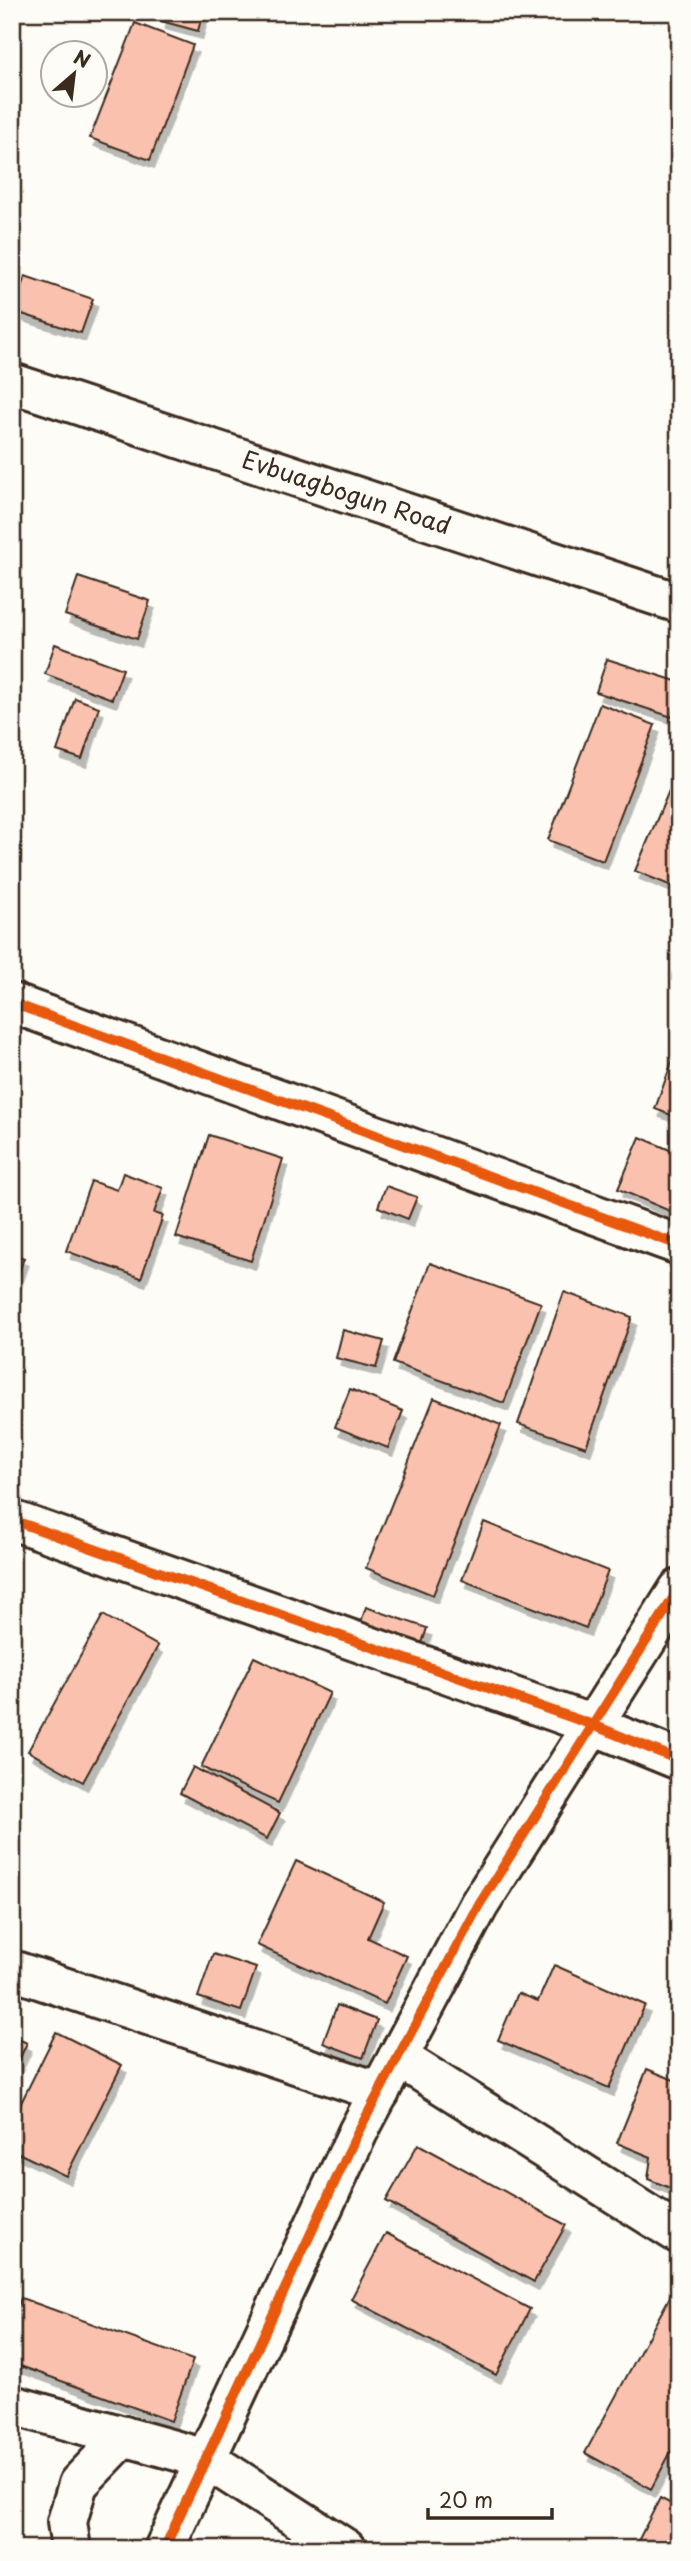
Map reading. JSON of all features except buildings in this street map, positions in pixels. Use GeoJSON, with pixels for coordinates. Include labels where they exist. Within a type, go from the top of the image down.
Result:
{"type":"FeatureCollection","features":[{"type":"Feature","properties":{"kind":"street","name":"Evbuagbogun Road"},"geometry":{"type":"LineString","coordinates":[[12,383],[679,603]]}},
{"type":"Feature","properties":{"kind":"street"},"geometry":{"type":"LineString","coordinates":[[12,1003],[679,1245]]}},
{"type":"Feature","properties":{"kind":"street"},"geometry":{"type":"LineString","coordinates":[[12,1520],[593,1725],[679,1760]]}},
{"type":"Feature","properties":{"kind":"street"},"geometry":{"type":"LineString","coordinates":[[164,2549],[358,2132],[479,1905],[679,1589]]}},
{"type":"Feature","properties":{"kind":"street"},"geometry":{"type":"LineString","coordinates":[[12,1970],[380,2092]]}},
{"type":"Feature","properties":{"kind":"street"},"geometry":{"type":"LineString","coordinates":[[398,2057],[679,2234]]}},
{"type":"Feature","properties":{"kind":"street"},"geometry":{"type":"LineString","coordinates":[[12,2405],[206,2459],[346,2549]]}},
{"type":"Feature","properties":{"kind":"street"},"geometry":{"type":"LineString","coordinates":[[71,2549],[67,2522],[78,2484],[124,2436]]}},
{"type":"Feature","properties":{"kind":"cycle path"},"geometry":{"type":"LineString","coordinates":[[12,1003],[679,1245]]}},
{"type":"Feature","properties":{"kind":"cycle path"},"geometry":{"type":"LineString","coordinates":[[12,1520],[593,1725],[679,1760]]}},
{"type":"Feature","properties":{"kind":"cycle path"},"geometry":{"type":"LineString","coordinates":[[164,2549],[358,2132],[479,1905],[679,1589]]}}]}
